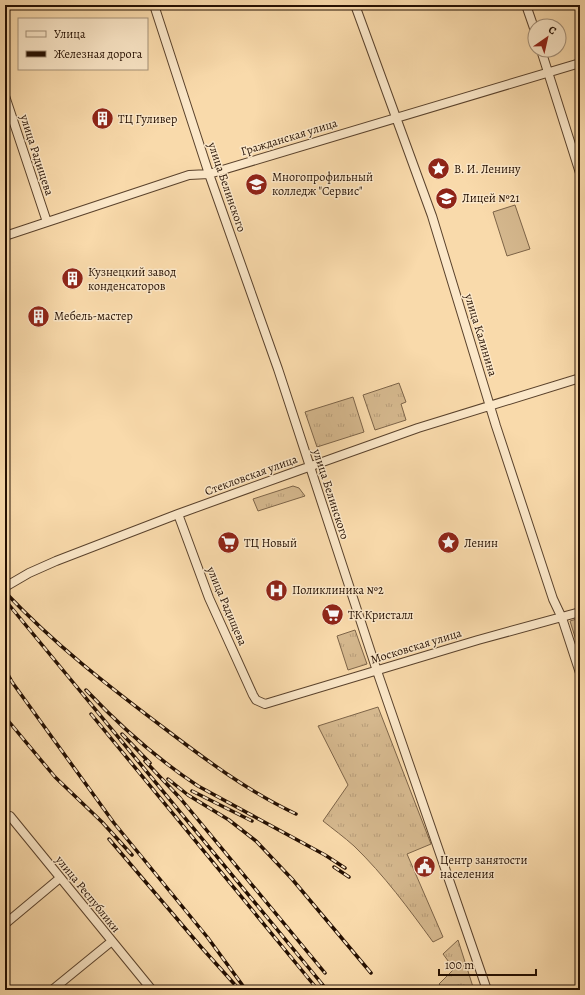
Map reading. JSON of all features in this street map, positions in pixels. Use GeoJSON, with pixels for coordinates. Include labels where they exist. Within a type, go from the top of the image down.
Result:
{"type":"FeatureCollection","features":[{"type":"Feature","properties":{"kind":"street","name":"улица Белинского"},"geometry":{"type":"LineString","coordinates":[[154,5],[209,174],[278,369],[377,671],[487,990]]}},
{"type":"Feature","properties":{"kind":"street","name":"улица Калинина"},"geometry":{"type":"LineString","coordinates":[[355,5],[432,216],[490,406],[553,599],[562,618],[580,673]]}},
{"type":"Feature","properties":{"kind":"street"},"geometry":{"type":"LineString","coordinates":[[526,5],[530,18]]}},
{"type":"Feature","properties":{"kind":"street"},"geometry":{"type":"LineString","coordinates":[[544,58],[580,173]]}},
{"type":"Feature","properties":{"kind":"street","name":"Гражданская улица"},"geometry":{"type":"LineString","coordinates":[[5,236],[189,175],[209,174],[580,63]]}},
{"type":"Feature","properties":{"kind":"street","name":"улица Радищева"},"geometry":{"type":"LineString","coordinates":[[5,96],[47,222]]}},
{"type":"Feature","properties":{"kind":"street","name":"Стекловская улица"},"geometry":{"type":"LineString","coordinates":[[5,587],[29,573],[56,561],[309,466],[418,428],[580,378]]}},
{"type":"Feature","properties":{"kind":"street","name":"улица Радищева"},"geometry":{"type":"LineString","coordinates":[[178,514],[209,598],[253,695],[260,703]]}},
{"type":"Feature","properties":{"kind":"street","name":"Московская улица"},"geometry":{"type":"LineString","coordinates":[[260,703],[269,704],[478,640],[580,612]]}},
{"type":"Feature","properties":{"kind":"street","name":"улица Республики"},"geometry":{"type":"LineString","coordinates":[[5,816],[10,816],[152,990]]}},
{"type":"Feature","properties":{"kind":"street"},"geometry":{"type":"LineString","coordinates":[[5,924],[60,878]]}},
{"type":"Feature","properties":{"kind":"street"},"geometry":{"type":"LineString","coordinates":[[52,990],[112,941]]}},
{"type":"Feature","properties":{"kind":"green space"},"geometry":{"type":"Polygon","coordinates":[[[515,205],[530,249],[507,256],[493,212],[515,205]]]}},
{"type":"Feature","properties":{"kind":"green space"},"geometry":{"type":"Polygon","coordinates":[[[399,383],[406,402],[401,404],[406,420],[375,430],[363,395],[399,383]]]}},
{"type":"Feature","properties":{"kind":"green space"},"geometry":{"type":"Polygon","coordinates":[[[353,397],[364,432],[317,447],[305,412],[353,397]]]}},
{"type":"Feature","properties":{"kind":"green space"},"geometry":{"type":"Polygon","coordinates":[[[293,486],[299,488],[305,496],[258,511],[253,499],[293,486]]]}},
{"type":"Feature","properties":{"kind":"green space"},"geometry":{"type":"Polygon","coordinates":[[[580,618],[580,653],[570,621],[580,618]]]}},
{"type":"Feature","properties":{"kind":"green space"},"geometry":{"type":"Polygon","coordinates":[[[355,630],[367,664],[348,670],[337,636],[355,630]]]}},
{"type":"Feature","properties":{"kind":"green space"},"geometry":{"type":"Polygon","coordinates":[[[378,707],[431,844],[407,854],[443,937],[433,942],[376,869],[354,846],[323,821],[348,785],[318,726],[378,707]]]}},
{"type":"Feature","properties":{"kind":"green space"},"geometry":{"type":"Polygon","coordinates":[[[458,940],[474,990],[444,990],[439,984],[454,969],[443,954],[458,940]]]}},
{"type":"Feature","properties":{"kind":"railway"},"geometry":{"type":"LineString","coordinates":[[5,592],[62,647],[143,712],[228,775],[261,796],[296,814]]}},
{"type":"Feature","properties":{"kind":"railway"},"geometry":{"type":"LineString","coordinates":[[5,600],[327,990]]}},
{"type":"Feature","properties":{"kind":"railway"},"geometry":{"type":"LineString","coordinates":[[5,669],[12,682],[114,823],[208,938],[246,990]]}},
{"type":"Feature","properties":{"kind":"railway"},"geometry":{"type":"LineString","coordinates":[[86,690],[139,741],[183,776],[198,786],[325,855],[345,868]]}},
{"type":"Feature","properties":{"kind":"railway"},"geometry":{"type":"LineString","coordinates":[[91,714],[318,990]]}},
{"type":"Feature","properties":{"kind":"railway"},"geometry":{"type":"LineString","coordinates":[[5,717],[55,777],[102,822],[132,855]]}},
{"type":"Feature","properties":{"kind":"railway"},"geometry":{"type":"LineString","coordinates":[[122,734],[150,763]]}},
{"type":"Feature","properties":{"kind":"railway"},"geometry":{"type":"LineString","coordinates":[[145,761],[180,798],[325,973]]}},
{"type":"Feature","properties":{"kind":"railway"},"geometry":{"type":"LineString","coordinates":[[168,779],[188,795],[229,820],[256,841],[292,879],[371,973]]}},
{"type":"Feature","properties":{"kind":"railway"},"geometry":{"type":"LineString","coordinates":[[192,791],[252,821]]}},
{"type":"Feature","properties":{"kind":"railway"},"geometry":{"type":"LineString","coordinates":[[109,839],[237,987]]}},
{"type":"Feature","properties":{"kind":"railway"},"geometry":{"type":"LineString","coordinates":[[334,867],[349,877]]}},
{"type":"Feature","properties":{"kind":"place","name":"ТЦ Гуливер"},"geometry":{"type":"Point","coordinates":[103,119]}},
{"type":"Feature","properties":{"kind":"place","name":"В. И. Ленину"},"geometry":{"type":"Point","coordinates":[439,169]}},
{"type":"Feature","properties":{"kind":"place","name":"Многопрофильный колледж \"Сервис\""},"geometry":{"type":"Point","coordinates":[257,184]}},
{"type":"Feature","properties":{"kind":"place","name":"Лицей №21"},"geometry":{"type":"Point","coordinates":[447,198]}},
{"type":"Feature","properties":{"kind":"place","name":"Кузнецкий завод конденсаторов"},"geometry":{"type":"Point","coordinates":[73,279]}},
{"type":"Feature","properties":{"kind":"place","name":"Мебель-мастер"},"geometry":{"type":"Point","coordinates":[38,316]}},
{"type":"Feature","properties":{"kind":"place","name":"ТЦ Новый"},"geometry":{"type":"Point","coordinates":[229,543]}},
{"type":"Feature","properties":{"kind":"place","name":"Ленин"},"geometry":{"type":"Point","coordinates":[449,543]}},
{"type":"Feature","properties":{"kind":"place","name":"Поликлиника №2"},"geometry":{"type":"Point","coordinates":[277,590]}},
{"type":"Feature","properties":{"kind":"place","name":"ТК Кристалл"},"geometry":{"type":"Point","coordinates":[333,615]}},
{"type":"Feature","properties":{"kind":"place","name":"Центр занятости населения"},"geometry":{"type":"Point","coordinates":[425,867]}}]}
